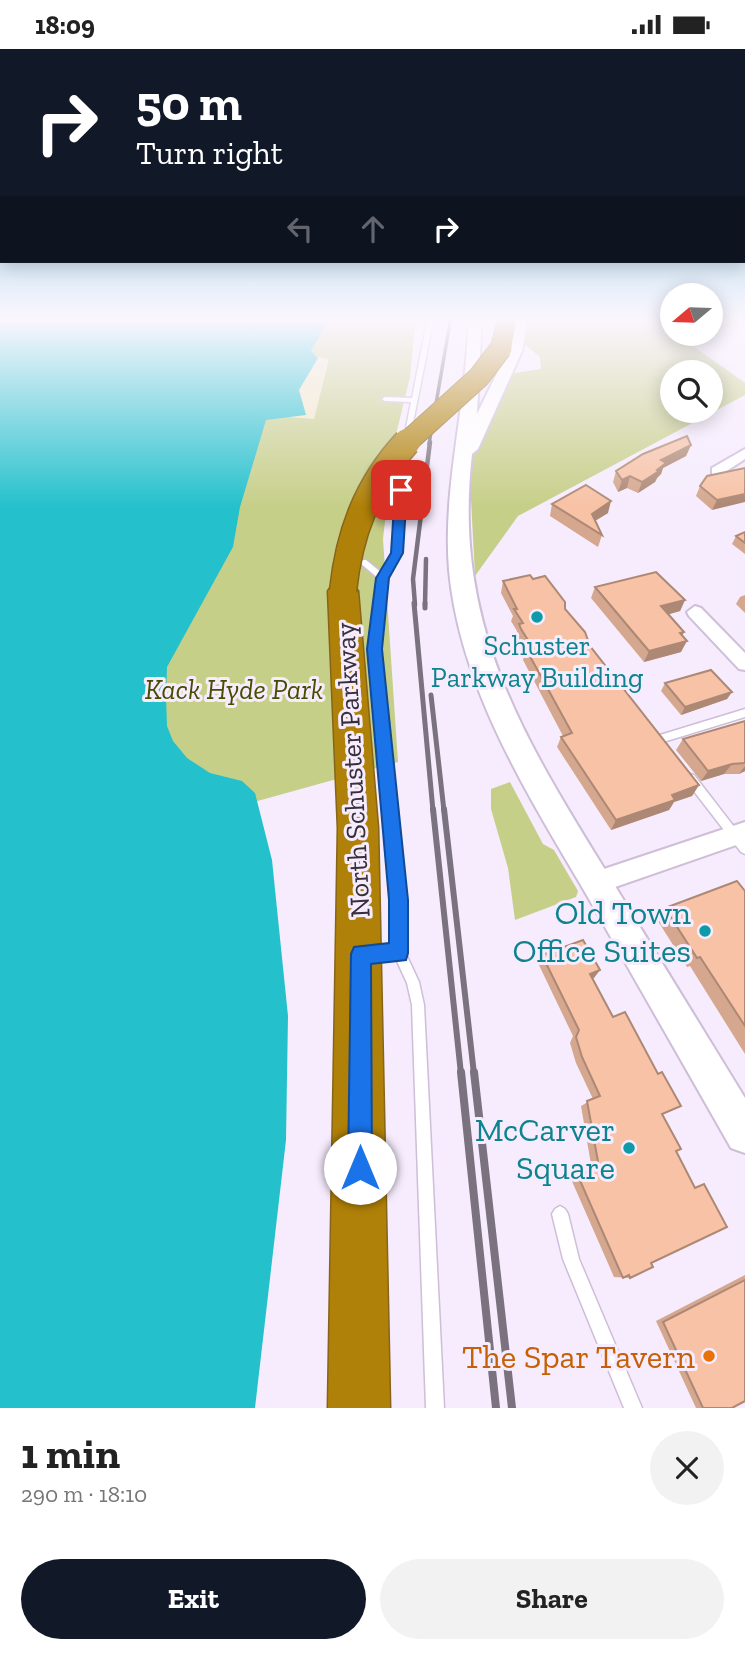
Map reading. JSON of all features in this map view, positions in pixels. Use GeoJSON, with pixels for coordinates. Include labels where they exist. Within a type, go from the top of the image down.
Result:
{"type":"FeatureCollection","features":[{"type":"Feature","properties":{"kind":"highway","name":"North Schuster Parkway"},"geometry":{"type":"LineString","coordinates":[[359,1408],[380,953],[358,828],[352,529],[379,472],[411,435],[477,380]]}},
{"type":"Feature","properties":{"kind":"main road"},"geometry":{"type":"LineString","coordinates":[[472,380],[463,436],[458,495],[458,548],[478,653],[513,739],[595,883],[745,1134]]}},
{"type":"Feature","properties":{"kind":"main road"},"geometry":{"type":"LineString","coordinates":[[463,460],[497,380]]}},
{"type":"Feature","properties":{"kind":"street"},"geometry":{"type":"LineString","coordinates":[[717,471],[745,453]]}},
{"type":"Feature","properties":{"kind":"street"},"geometry":{"type":"LineString","coordinates":[[695,613],[745,664]]}},
{"type":"Feature","properties":{"kind":"street"},"geometry":{"type":"LineString","coordinates":[[595,883],[741,839]]}},
{"type":"Feature","properties":{"kind":"lane"},"geometry":{"type":"LineString","coordinates":[[417,380],[401,490],[397,553],[383,578],[375,649],[399,900],[380,953],[413,982],[418,1005],[435,1408]]}},
{"type":"Feature","properties":{"kind":"lane"},"geometry":{"type":"LineString","coordinates":[[385,399],[413,400]]}},
{"type":"Feature","properties":{"kind":"lane"},"geometry":{"type":"LineString","coordinates":[[353,576],[383,578]]}},
{"type":"Feature","properties":{"kind":"lane"},"geometry":{"type":"LineString","coordinates":[[660,739],[745,712]]}},
{"type":"Feature","properties":{"kind":"lane"},"geometry":{"type":"LineString","coordinates":[[652,729],[668,750]]}},
{"type":"Feature","properties":{"kind":"lane"},"geometry":{"type":"LineString","coordinates":[[685,771],[741,839]]}},
{"type":"Feature","properties":{"kind":"lane"},"geometry":{"type":"LineString","coordinates":[[560,1214],[571,1259],[632,1408]]}},
{"type":"Feature","properties":{"kind":"green space","name":"Kack Hyde Park"},"geometry":{"type":"Polygon","coordinates":[[[282,380],[409,380],[394,443],[383,539],[398,762],[34,863],[282,380]]]}},
{"type":"Feature","properties":{"kind":"green space"},"geometry":{"type":"Polygon","coordinates":[[[505,380],[660,380],[660,423],[692,423],[518,516],[475,576],[469,461],[505,380]]]}},
{"type":"Feature","properties":{"kind":"green space"},"geometry":{"type":"Polygon","coordinates":[[[723,380],[741,380],[745,383],[745,395],[723,407],[723,380]]]}},
{"type":"Feature","properties":{"kind":"green space"},"geometry":{"type":"Polygon","coordinates":[[[510,782],[543,844],[554,850],[578,891],[576,897],[515,920],[508,868],[491,809],[491,789],[510,782]]]}},
{"type":"Feature","properties":{"kind":"sand"},"geometry":{"type":"Polygon","coordinates":[[[285,380],[324,380],[314,419],[262,415],[285,380]]]}},
{"type":"Feature","properties":{"kind":"water"},"geometry":{"type":"Polygon","coordinates":[[[0,380],[305,380],[299,390],[306,415],[266,420],[240,507],[233,547],[167,667],[167,726],[173,741],[187,758],[210,773],[242,781],[255,793],[272,860],[288,1016],[286,1140],[255,1408],[0,1408],[0,380]]]}},
{"type":"Feature","properties":{"kind":"building"},"geometry":{"type":"Polygon","coordinates":[[[687,436],[691,445],[661,460],[666,463],[642,482],[630,476],[622,480],[616,471],[643,454],[687,436]]]}},
{"type":"Feature","properties":{"kind":"building"},"geometry":{"type":"Polygon","coordinates":[[[745,468],[745,494],[717,500],[700,486],[707,476],[745,468]]]}},
{"type":"Feature","properties":{"kind":"building"},"geometry":{"type":"Polygon","coordinates":[[[586,485],[611,501],[592,514],[602,535],[552,504],[586,485]]]}},
{"type":"Feature","properties":{"kind":"building"},"geometry":{"type":"Polygon","coordinates":[[[745,532],[745,543],[736,536],[745,532]]]}},
{"type":"Feature","properties":{"kind":"building"},"geometry":{"type":"Polygon","coordinates":[[[656,572],[685,600],[661,606],[684,632],[680,633],[687,641],[649,651],[595,587],[656,572]]]}},
{"type":"Feature","properties":{"kind":"building"},"geometry":{"type":"Polygon","coordinates":[[[530,575],[533,579],[545,576],[565,602],[565,609],[585,632],[590,646],[699,785],[672,795],[675,800],[616,820],[561,737],[572,733],[526,649],[533,648],[521,629],[519,624],[523,623],[514,609],[517,609],[503,581],[530,575]]]}},
{"type":"Feature","properties":{"kind":"building"},"geometry":{"type":"Polygon","coordinates":[[[711,670],[732,692],[685,707],[665,683],[711,670]]]}},
{"type":"Feature","properties":{"kind":"building"},"geometry":{"type":"Polygon","coordinates":[[[745,721],[745,763],[708,771],[683,739],[745,721]]]}},
{"type":"Feature","properties":{"kind":"building"},"geometry":{"type":"Polygon","coordinates":[[[737,881],[745,891],[745,1026],[665,908],[737,881]]]}},
{"type":"Feature","properties":{"kind":"building","name":"McCarver Square"},"geometry":{"type":"Polygon","coordinates":[[[583,940],[600,970],[590,974],[613,1017],[625,1012],[658,1074],[662,1072],[681,1106],[662,1114],[681,1149],[676,1151],[695,1188],[704,1184],[727,1227],[651,1263],[653,1267],[630,1278],[629,1275],[623,1278],[578,1176],[599,1167],[587,1101],[600,1096],[582,1057],[576,1037],[579,1030],[542,955],[583,940]]]}},
{"type":"Feature","properties":{"kind":"building","name":"The Spar Tavern"},"geometry":{"type":"Polygon","coordinates":[[[745,1280],[745,1401],[732,1408],[703,1408],[663,1322],[745,1280]]]}},
{"type":"Feature","properties":{"kind":"railway"},"geometry":{"type":"LineString","coordinates":[[429,444],[440,380]]}},
{"type":"Feature","properties":{"kind":"railway"},"geometry":{"type":"LineString","coordinates":[[415,605],[413,579],[430,442]]}},
{"type":"Feature","properties":{"kind":"railway"},"geometry":{"type":"LineString","coordinates":[[425,605],[426,559]]}},
{"type":"Feature","properties":{"kind":"railway"},"geometry":{"type":"LineString","coordinates":[[414,603],[433,811]]}},
{"type":"Feature","properties":{"kind":"railway"},"geometry":{"type":"LineString","coordinates":[[431,695],[444,811]]}},
{"type":"Feature","properties":{"kind":"railway"},"geometry":{"type":"LineString","coordinates":[[433,809],[461,1074]]}},
{"type":"Feature","properties":{"kind":"railway"},"geometry":{"type":"LineString","coordinates":[[444,809],[474,1074]]}},
{"type":"Feature","properties":{"kind":"railway"},"geometry":{"type":"LineString","coordinates":[[461,1072],[496,1408]]}},
{"type":"Feature","properties":{"kind":"railway"},"geometry":{"type":"LineString","coordinates":[[474,1072],[512,1408]]}},
{"type":"Feature","properties":{"kind":"place","name":"Schuster Parkway Building"},"geometry":{"type":"Point","coordinates":[537,617]}},
{"type":"Feature","properties":{"kind":"place","name":"Old Town Office Suites"},"geometry":{"type":"Point","coordinates":[705,931]}},
{"type":"Feature","properties":{"kind":"place","name":"McCarver Square"},"geometry":{"type":"Point","coordinates":[629,1148]}},
{"type":"Feature","properties":{"kind":"place","name":"The Spar Tavern"},"geometry":{"type":"Point","coordinates":[709,1356]}},
{"type":"Feature","properties":{"kind":"route"},"geometry":{"type":"LineString","coordinates":[[360,1168],[361,954],[398,953],[399,900],[375,649],[383,578],[397,553],[401,490]]}}]}
